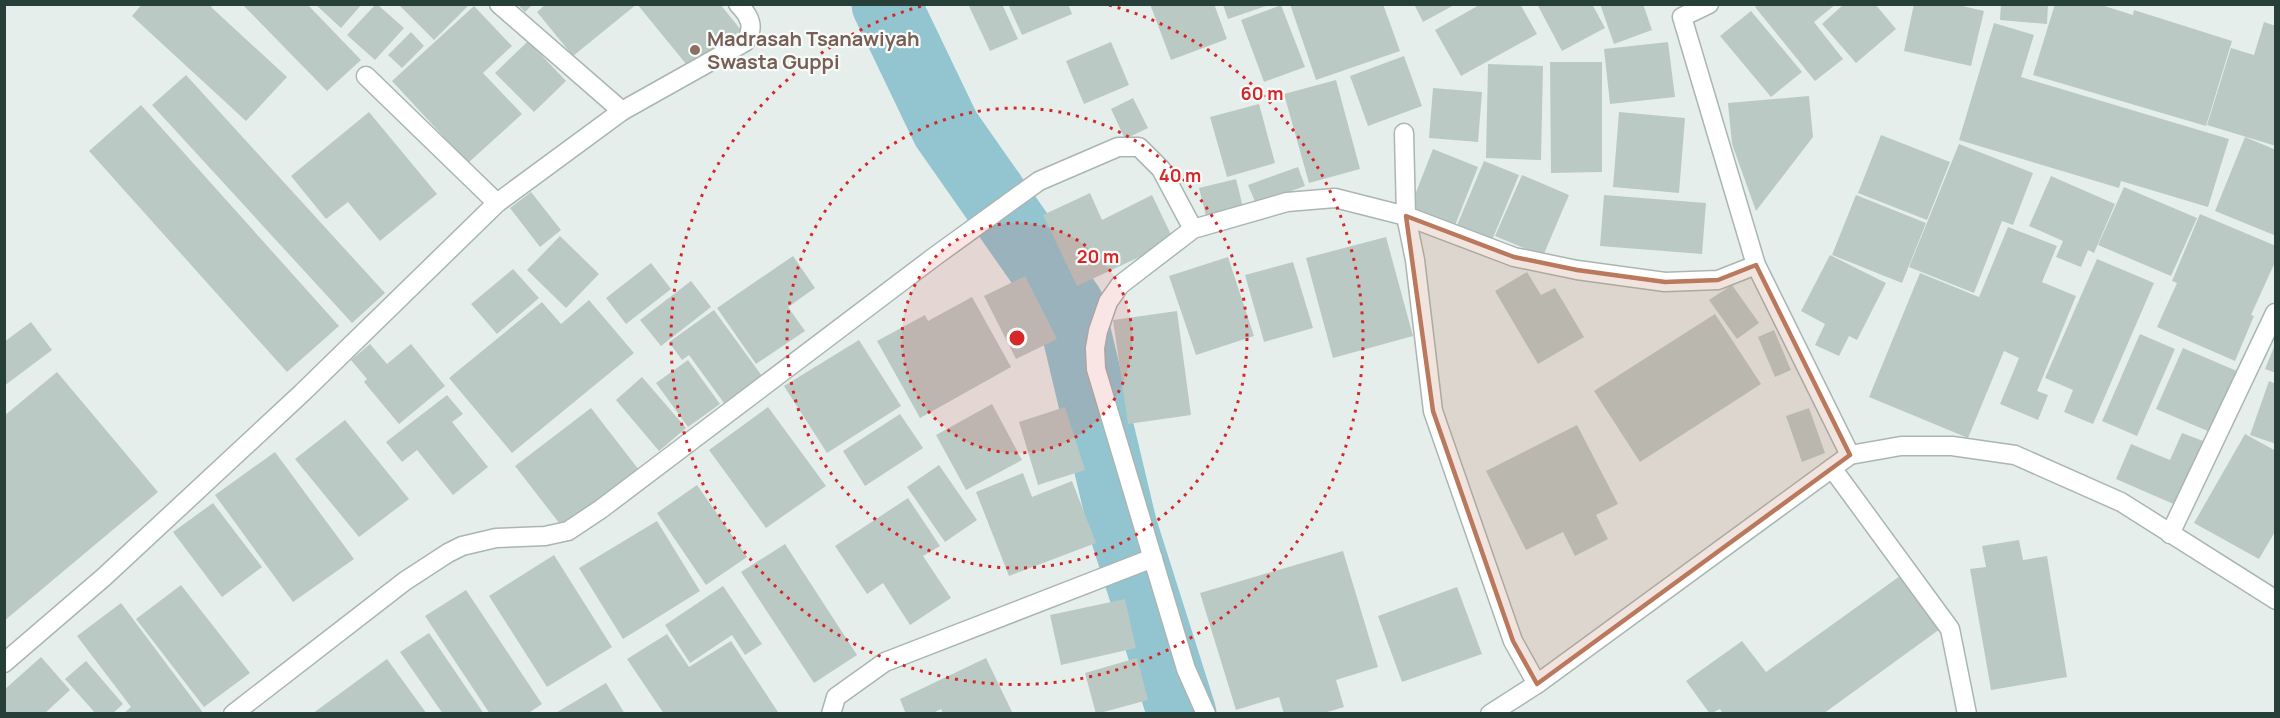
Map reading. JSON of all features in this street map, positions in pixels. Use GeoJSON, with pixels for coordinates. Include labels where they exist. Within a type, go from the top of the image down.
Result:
{"type":"FeatureCollection","features":[{"type":"Feature","properties":{"kind":"street"},"geometry":{"type":"LineString","coordinates":[[498,4],[622,111]]}},
{"type":"Feature","properties":{"kind":"street"},"geometry":{"type":"LineString","coordinates":[[4,663],[104,577],[302,393],[497,203],[622,111],[745,42],[751,33],[751,25],[745,10],[738,4]]}},
{"type":"Feature","properties":{"kind":"street"},"geometry":{"type":"LineString","coordinates":[[1709,4],[1680,11],[1756,265],[1850,454]]}},
{"type":"Feature","properties":{"kind":"street"},"geometry":{"type":"LineString","coordinates":[[366,76],[497,203]]}},
{"type":"Feature","properties":{"kind":"street"},"geometry":{"type":"LineString","coordinates":[[1404,133],[1406,216],[1414,260],[1433,411],[1513,641],[1537,684]]}},
{"type":"Feature","properties":{"kind":"street"},"geometry":{"type":"LineString","coordinates":[[233,714],[405,581],[448,553],[462,546],[496,538],[545,536],[568,531],[773,381],[975,226],[1039,181],[1118,147],[1139,147],[1161,169],[1193,229]]}},
{"type":"Feature","properties":{"kind":"street"},"geometry":{"type":"LineString","coordinates":[[1206,714],[1186,669],[1149,559],[1096,369],[1095,348],[1098,331],[1108,302],[1120,285],[1193,229],[1287,202],[1335,198],[1406,216],[1514,257],[1577,270],[1665,282],[1718,280],[1756,265]]}},
{"type":"Feature","properties":{"kind":"street"},"geometry":{"type":"LineString","coordinates":[[2170,534],[2275,312]]}},
{"type":"Feature","properties":{"kind":"street"},"geometry":{"type":"LineString","coordinates":[[1490,714],[1537,684],[1850,454],[1901,446],[1952,446],[2014,454],[2121,502],[2276,600]]}},
{"type":"Feature","properties":{"kind":"street"},"geometry":{"type":"LineString","coordinates":[[1832,468],[1950,629],[1967,714]]}},
{"type":"Feature","properties":{"kind":"street"},"geometry":{"type":"LineString","coordinates":[[831,714],[836,697],[885,662],[1149,559]]}},
{"type":"Feature","properties":{"kind":"highlighted area"},"geometry":{"type":"Polygon","coordinates":[[[1406,216],[1514,257],[1577,270],[1665,282],[1718,280],[1756,265],[1850,455],[1537,684],[1513,641],[1433,411],[1406,216]]]}},
{"type":"Feature","properties":{"kind":"building"},"geometry":{"type":"Polygon","coordinates":[[[142,4],[214,4],[211,7],[287,77],[246,121],[132,16],[142,4]]]}},
{"type":"Feature","properties":{"kind":"building"},"geometry":{"type":"Polygon","coordinates":[[[242,4],[307,4],[361,60],[327,91],[242,4]]]}},
{"type":"Feature","properties":{"kind":"building"},"geometry":{"type":"Polygon","coordinates":[[[315,4],[362,4],[341,28],[315,4]]]}},
{"type":"Feature","properties":{"kind":"building"},"geometry":{"type":"Polygon","coordinates":[[[398,4],[470,4],[434,40],[398,4]]]}},
{"type":"Feature","properties":{"kind":"building"},"geometry":{"type":"Polygon","coordinates":[[[517,4],[533,4],[525,12],[517,4]]]}},
{"type":"Feature","properties":{"kind":"building"},"geometry":{"type":"Polygon","coordinates":[[[546,4],[637,4],[573,56],[537,12],[546,4]]]}},
{"type":"Feature","properties":{"kind":"building","name":"Madrasah Tsanawiyah Swasta Guppi"},"geometry":{"type":"Polygon","coordinates":[[[637,4],[720,4],[741,30],[691,70],[637,4]]]}},
{"type":"Feature","properties":{"kind":"building"},"geometry":{"type":"Polygon","coordinates":[[[968,4],[1002,4],[1018,39],[990,51],[968,4]]]}},
{"type":"Feature","properties":{"kind":"building"},"geometry":{"type":"Polygon","coordinates":[[[1008,4],[1068,4],[1072,14],[1022,35],[1008,4]]]}},
{"type":"Feature","properties":{"kind":"building"},"geometry":{"type":"Polygon","coordinates":[[[1150,4],[1214,4],[1227,39],[1171,60],[1150,4]]]}},
{"type":"Feature","properties":{"kind":"building"},"geometry":{"type":"Polygon","coordinates":[[[1290,4],[1383,4],[1400,51],[1316,80],[1290,4]]]}},
{"type":"Feature","properties":{"kind":"building"},"geometry":{"type":"Polygon","coordinates":[[[1414,4],[1456,4],[1423,22],[1414,4]]]}},
{"type":"Feature","properties":{"kind":"building"},"geometry":{"type":"Polygon","coordinates":[[[1481,4],[1520,4],[1537,34],[1461,76],[1435,30],[1481,4]]]}},
{"type":"Feature","properties":{"kind":"building"},"geometry":{"type":"Polygon","coordinates":[[[1537,4],[1592,4],[1605,28],[1562,51],[1537,4]]]}},
{"type":"Feature","properties":{"kind":"building"},"geometry":{"type":"Polygon","coordinates":[[[1600,4],[1643,4],[1652,30],[1614,44],[1600,4]]]}},
{"type":"Feature","properties":{"kind":"building"},"geometry":{"type":"Polygon","coordinates":[[[1759,4],[1836,4],[1814,22],[1843,59],[1815,81],[1755,7],[1759,4]]]}},
{"type":"Feature","properties":{"kind":"building"},"geometry":{"type":"Polygon","coordinates":[[[1844,4],[1875,4],[1896,29],[1856,63],[1822,24],[1844,4]]]}},
{"type":"Feature","properties":{"kind":"building"},"geometry":{"type":"Polygon","coordinates":[[[1914,4],[1954,4],[1984,11],[1971,66],[1904,51],[1914,4]]]}},
{"type":"Feature","properties":{"kind":"building"},"geometry":{"type":"Polygon","coordinates":[[[2001,4],[2048,4],[2047,24],[2000,20],[2001,4]]]}},
{"type":"Feature","properties":{"kind":"building"},"geometry":{"type":"Polygon","coordinates":[[[2055,4],[2098,4],[2133,15],[2134,10],[2232,41],[2206,126],[2033,75],[2055,4]]]}},
{"type":"Feature","properties":{"kind":"building"},"geometry":{"type":"Polygon","coordinates":[[[375,5],[378,5],[404,28],[375,60],[347,35],[375,5]]]}},
{"type":"Feature","properties":{"kind":"building"},"geometry":{"type":"Polygon","coordinates":[[[1223,5],[1269,5],[1228,19],[1223,5]]]}},
{"type":"Feature","properties":{"kind":"building"},"geometry":{"type":"Polygon","coordinates":[[[1281,5],[1305,67],[1264,82],[1241,20],[1281,5]]]}},
{"type":"Feature","properties":{"kind":"building"},"geometry":{"type":"Polygon","coordinates":[[[474,6],[512,46],[483,73],[522,114],[468,163],[392,81],[474,6]]]}},
{"type":"Feature","properties":{"kind":"building"},"geometry":{"type":"Polygon","coordinates":[[[1751,11],[1802,72],[1771,97],[1720,36],[1751,11]]]}},
{"type":"Feature","properties":{"kind":"building"},"geometry":{"type":"Polygon","coordinates":[[[2264,22],[2276,26],[2276,146],[2207,125],[2231,48],[2254,55],[2264,22]]]}},
{"type":"Feature","properties":{"kind":"building"},"geometry":{"type":"Polygon","coordinates":[[[1994,23],[2034,35],[2021,77],[2229,139],[2208,207],[2121,181],[2119,188],[1959,140],[1994,23]]]}},
{"type":"Feature","properties":{"kind":"building"},"geometry":{"type":"Polygon","coordinates":[[[411,32],[424,46],[402,68],[388,55],[411,32]]]}},
{"type":"Feature","properties":{"kind":"building"},"geometry":{"type":"Polygon","coordinates":[[[528,41],[566,81],[534,112],[495,73],[528,41]]]}},
{"type":"Feature","properties":{"kind":"building"},"geometry":{"type":"Polygon","coordinates":[[[1111,42],[1129,85],[1084,104],[1066,61],[1111,42]]]}},
{"type":"Feature","properties":{"kind":"building"},"geometry":{"type":"Polygon","coordinates":[[[1668,42],[1675,97],[1610,104],[1604,49],[1668,42]]]}},
{"type":"Feature","properties":{"kind":"building"},"geometry":{"type":"Polygon","coordinates":[[[1404,56],[1422,106],[1368,126],[1350,76],[1404,56]]]}},
{"type":"Feature","properties":{"kind":"building"},"geometry":{"type":"Polygon","coordinates":[[[1550,62],[1602,62],[1602,172],[1551,173],[1550,62]]]}},
{"type":"Feature","properties":{"kind":"building"},"geometry":{"type":"Polygon","coordinates":[[[1488,64],[1543,66],[1541,160],[1486,158],[1488,64]]]}},
{"type":"Feature","properties":{"kind":"building"},"geometry":{"type":"Polygon","coordinates":[[[186,75],[385,293],[352,323],[152,105],[186,75]]]}},
{"type":"Feature","properties":{"kind":"building"},"geometry":{"type":"Polygon","coordinates":[[[1336,80],[1360,169],[1309,183],[1284,94],[1336,80]]]}},
{"type":"Feature","properties":{"kind":"building"},"geometry":{"type":"Polygon","coordinates":[[[1433,88],[1482,92],[1478,142],[1429,138],[1433,88]]]}},
{"type":"Feature","properties":{"kind":"building"},"geometry":{"type":"Polygon","coordinates":[[[1809,96],[1813,137],[1756,211],[1732,144],[1728,103],[1809,96]]]}},
{"type":"Feature","properties":{"kind":"building"},"geometry":{"type":"Polygon","coordinates":[[[1133,98],[1148,128],[1125,139],[1111,109],[1133,98]]]}},
{"type":"Feature","properties":{"kind":"building"},"geometry":{"type":"Polygon","coordinates":[[[1259,104],[1275,163],[1227,177],[1210,117],[1259,104]]]}},
{"type":"Feature","properties":{"kind":"building"},"geometry":{"type":"Polygon","coordinates":[[[141,105],[339,326],[287,372],[89,151],[141,105]]]}},
{"type":"Feature","properties":{"kind":"building"},"geometry":{"type":"Polygon","coordinates":[[[369,112],[437,194],[380,241],[348,202],[326,219],[291,176],[369,112]]]}},
{"type":"Feature","properties":{"kind":"building"},"geometry":{"type":"Polygon","coordinates":[[[1619,112],[1685,118],[1679,193],[1613,187],[1619,112]]]}},
{"type":"Feature","properties":{"kind":"building"},"geometry":{"type":"Polygon","coordinates":[[[1881,135],[1950,162],[1927,220],[1858,193],[1881,135]]]}},
{"type":"Feature","properties":{"kind":"building"},"geometry":{"type":"Polygon","coordinates":[[[2245,137],[2276,150],[2274,235],[2215,211],[2245,137]]]}},
{"type":"Feature","properties":{"kind":"building"},"geometry":{"type":"Polygon","coordinates":[[[1959,144],[2033,173],[2013,225],[2002,221],[1974,293],[1909,267],[1959,144]]]}},
{"type":"Feature","properties":{"kind":"building"},"geometry":{"type":"Polygon","coordinates":[[[1433,149],[1478,167],[1454,228],[1409,210],[1433,149]]]}},
{"type":"Feature","properties":{"kind":"building"},"geometry":{"type":"Polygon","coordinates":[[[1484,161],[1519,175],[1490,245],[1455,230],[1484,161]]]}},
{"type":"Feature","properties":{"kind":"building"},"geometry":{"type":"Polygon","coordinates":[[[1298,167],[1305,186],[1256,204],[1248,185],[1298,167]]]}},
{"type":"Feature","properties":{"kind":"building"},"geometry":{"type":"Polygon","coordinates":[[[1522,175],[1569,195],[1543,256],[1495,236],[1522,175]]]}},
{"type":"Feature","properties":{"kind":"building"},"geometry":{"type":"Polygon","coordinates":[[[2051,176],[2115,204],[2094,253],[2088,250],[2081,267],[2056,257],[2063,241],[2029,226],[2051,176]]]}},
{"type":"Feature","properties":{"kind":"building"},"geometry":{"type":"Polygon","coordinates":[[[1236,179],[1243,207],[1206,216],[1199,188],[1236,179]]]}},
{"type":"Feature","properties":{"kind":"building"},"geometry":{"type":"Polygon","coordinates":[[[2124,187],[2197,218],[2171,276],[2098,245],[2124,187]]]}},
{"type":"Feature","properties":{"kind":"building"},"geometry":{"type":"Polygon","coordinates":[[[531,192],[561,230],[540,247],[510,208],[531,192]]]}},
{"type":"Feature","properties":{"kind":"building"},"geometry":{"type":"Polygon","coordinates":[[[1090,193],[1102,220],[1152,195],[1174,241],[1077,286],[1043,215],[1090,193]]]}},
{"type":"Feature","properties":{"kind":"building"},"geometry":{"type":"Polygon","coordinates":[[[1604,195],[1706,203],[1702,254],[1600,246],[1604,195]]]}},
{"type":"Feature","properties":{"kind":"building"},"geometry":{"type":"Polygon","coordinates":[[[1856,195],[1926,223],[1902,283],[1832,255],[1856,195]]]}},
{"type":"Feature","properties":{"kind":"building"},"geometry":{"type":"Polygon","coordinates":[[[2200,214],[2276,246],[2276,260],[2251,315],[2254,316],[2235,361],[2157,327],[2177,283],[2172,281],[2200,214]]]}},
{"type":"Feature","properties":{"kind":"building"},"geometry":{"type":"Polygon","coordinates":[[[2008,227],[2057,246],[2042,282],[2076,296],[2037,391],[2048,395],[2038,420],[2000,404],[2019,358],[2004,351],[1968,438],[1869,397],[1920,273],[1979,297],[2008,227]]]}},
{"type":"Feature","properties":{"kind":"building"},"geometry":{"type":"Polygon","coordinates":[[[560,236],[599,274],[566,308],[527,270],[560,236]]]}},
{"type":"Feature","properties":{"kind":"building"},"geometry":{"type":"Polygon","coordinates":[[[1386,237],[1413,336],[1333,358],[1306,258],[1386,237]]]}},
{"type":"Feature","properties":{"kind":"building"},"geometry":{"type":"Polygon","coordinates":[[[1830,255],[1886,283],[1857,340],[1849,336],[1839,356],[1815,345],[1825,324],[1801,311],[1830,255]]]}},
{"type":"Feature","properties":{"kind":"building"},"geometry":{"type":"Polygon","coordinates":[[[793,256],[815,288],[788,307],[805,331],[756,364],[717,308],[793,256]]]}},
{"type":"Feature","properties":{"kind":"building"},"geometry":{"type":"Polygon","coordinates":[[[1228,257],[1254,336],[1196,355],[1169,276],[1228,257]]]}},
{"type":"Feature","properties":{"kind":"building"},"geometry":{"type":"Polygon","coordinates":[[[2097,259],[2154,283],[2093,424],[2064,412],[2073,390],[2045,378],[2097,259]]]}},
{"type":"Feature","properties":{"kind":"building"},"geometry":{"type":"Polygon","coordinates":[[[1293,262],[1313,328],[1264,342],[1245,275],[1293,262]]]}},
{"type":"Feature","properties":{"kind":"building"},"geometry":{"type":"Polygon","coordinates":[[[651,263],[671,289],[626,324],[606,298],[651,263]]]}},
{"type":"Feature","properties":{"kind":"building"},"geometry":{"type":"Polygon","coordinates":[[[513,269],[539,298],[497,334],[471,304],[513,269]]]}},
{"type":"Feature","properties":{"kind":"building"},"geometry":{"type":"Polygon","coordinates":[[[1527,272],[1541,295],[1555,288],[1584,337],[1538,364],[1495,291],[1527,272]]]}},
{"type":"Feature","properties":{"kind":"building"},"geometry":{"type":"Polygon","coordinates":[[[1025,276],[1057,339],[1016,359],[984,296],[1025,276]]]}},
{"type":"Feature","properties":{"kind":"building"},"geometry":{"type":"Polygon","coordinates":[[[691,281],[711,307],[661,346],[640,320],[691,281]]]}},
{"type":"Feature","properties":{"kind":"building"},"geometry":{"type":"Polygon","coordinates":[[[1732,285],[1759,323],[1737,339],[1709,300],[1732,285]]]}},
{"type":"Feature","properties":{"kind":"building"},"geometry":{"type":"Polygon","coordinates":[[[972,297],[1011,367],[920,418],[877,341],[925,315],[928,321],[972,297]]]}},
{"type":"Feature","properties":{"kind":"building"},"geometry":{"type":"Polygon","coordinates":[[[589,300],[634,353],[512,453],[449,378],[542,302],[561,324],[589,300]]]}},
{"type":"Feature","properties":{"kind":"building"},"geometry":{"type":"Polygon","coordinates":[[[714,310],[762,376],[724,403],[689,355],[682,360],[669,342],[714,310]]]}},
{"type":"Feature","properties":{"kind":"building"},"geometry":{"type":"Polygon","coordinates":[[[1177,311],[1191,415],[1128,424],[1113,320],[1177,311]]]}},
{"type":"Feature","properties":{"kind":"building"},"geometry":{"type":"Polygon","coordinates":[[[1715,314],[1761,384],[1640,462],[1594,391],[1715,314]]]}},
{"type":"Feature","properties":{"kind":"building"},"geometry":{"type":"Polygon","coordinates":[[[31,322],[52,350],[4,386],[4,342],[31,322]]]}},
{"type":"Feature","properties":{"kind":"building"},"geometry":{"type":"Polygon","coordinates":[[[1774,330],[1791,370],[1775,377],[1758,337],[1774,330]]]}},
{"type":"Feature","properties":{"kind":"building"},"geometry":{"type":"Polygon","coordinates":[[[2140,334],[2175,349],[2137,436],[2102,421],[2140,334]]]}},
{"type":"Feature","properties":{"kind":"building"},"geometry":{"type":"Polygon","coordinates":[[[859,340],[901,406],[827,453],[784,386],[859,340]]]}},
{"type":"Feature","properties":{"kind":"building"},"geometry":{"type":"Polygon","coordinates":[[[2276,342],[2276,373],[2265,369],[2276,342]]]}},
{"type":"Feature","properties":{"kind":"building"},"geometry":{"type":"Polygon","coordinates":[[[370,344],[387,364],[411,344],[445,386],[399,424],[364,382],[367,379],[351,360],[370,344]]]}},
{"type":"Feature","properties":{"kind":"building"},"geometry":{"type":"Polygon","coordinates":[[[2183,348],[2237,371],[2210,432],[2156,409],[2183,348]]]}},
{"type":"Feature","properties":{"kind":"building"},"geometry":{"type":"Polygon","coordinates":[[[688,360],[720,404],[688,427],[656,383],[688,360]]]}},
{"type":"Feature","properties":{"kind":"building"},"geometry":{"type":"Polygon","coordinates":[[[57,372],[158,492],[4,621],[4,416],[57,372]]]}},
{"type":"Feature","properties":{"kind":"building"},"geometry":{"type":"Polygon","coordinates":[[[642,377],[686,428],[659,451],[616,400],[642,377]]]}},
{"type":"Feature","properties":{"kind":"building"},"geometry":{"type":"Polygon","coordinates":[[[2269,381],[2276,384],[2276,444],[2250,435],[2269,381]]]}},
{"type":"Feature","properties":{"kind":"building"},"geometry":{"type":"Polygon","coordinates":[[[447,395],[463,414],[452,422],[488,467],[453,495],[417,450],[402,462],[386,442],[447,395]]]}},
{"type":"Feature","properties":{"kind":"building"},"geometry":{"type":"Polygon","coordinates":[[[992,404],[1022,460],[966,490],[936,435],[992,404]]]}},
{"type":"Feature","properties":{"kind":"building"},"geometry":{"type":"Polygon","coordinates":[[[768,407],[826,486],[766,528],[709,450],[768,407]]]}},
{"type":"Feature","properties":{"kind":"building"},"geometry":{"type":"Polygon","coordinates":[[[1065,407],[1085,470],[1038,485],[1019,422],[1065,407]]]}},
{"type":"Feature","properties":{"kind":"building"},"geometry":{"type":"Polygon","coordinates":[[[591,408],[639,470],[563,528],[515,466],[591,408]]]}},
{"type":"Feature","properties":{"kind":"building"},"geometry":{"type":"Polygon","coordinates":[[[1809,408],[1825,453],[1802,462],[1786,416],[1809,408]]]}},
{"type":"Feature","properties":{"kind":"building"},"geometry":{"type":"Polygon","coordinates":[[[900,414],[923,448],[865,486],[843,451],[900,414]]]}},
{"type":"Feature","properties":{"kind":"building"},"geometry":{"type":"Polygon","coordinates":[[[345,420],[409,499],[359,537],[295,459],[345,420]]]}},
{"type":"Feature","properties":{"kind":"building"},"geometry":{"type":"Polygon","coordinates":[[[1577,425],[1618,504],[1596,515],[1608,539],[1575,556],[1563,532],[1526,550],[1486,471],[1577,425]]]}},
{"type":"Feature","properties":{"kind":"building"},"geometry":{"type":"Polygon","coordinates":[[[2182,433],[2206,442],[2178,506],[2116,479],[2131,444],[2170,460],[2182,433]]]}},
{"type":"Feature","properties":{"kind":"building"},"geometry":{"type":"Polygon","coordinates":[[[2245,434],[2276,451],[2276,530],[2259,559],[2194,523],[2245,434]]]}},
{"type":"Feature","properties":{"kind":"building"},"geometry":{"type":"Polygon","coordinates":[[[275,452],[354,559],[293,602],[215,495],[275,452]]]}},
{"type":"Feature","properties":{"kind":"building"},"geometry":{"type":"Polygon","coordinates":[[[939,465],[977,520],[945,542],[907,487],[939,465]]]}},
{"type":"Feature","properties":{"kind":"building"},"geometry":{"type":"Polygon","coordinates":[[[1023,473],[1032,497],[1072,481],[1096,543],[1009,576],[976,492],[1023,473]]]}},
{"type":"Feature","properties":{"kind":"building"},"geometry":{"type":"Polygon","coordinates":[[[697,485],[747,557],[706,585],[657,513],[697,485]]]}},
{"type":"Feature","properties":{"kind":"building"},"geometry":{"type":"Polygon","coordinates":[[[908,498],[940,546],[923,556],[951,598],[910,625],[883,583],[867,594],[835,546],[908,498]]]}},
{"type":"Feature","properties":{"kind":"building"},"geometry":{"type":"Polygon","coordinates":[[[213,503],[262,567],[222,597],[173,532],[213,503]]]}},
{"type":"Feature","properties":{"kind":"building"},"geometry":{"type":"Polygon","coordinates":[[[657,521],[700,591],[623,639],[579,568],[657,521]]]}},
{"type":"Feature","properties":{"kind":"building"},"geometry":{"type":"Polygon","coordinates":[[[2019,540],[2023,560],[2047,556],[2067,677],[1991,690],[1970,569],[1986,567],[1982,546],[2019,540]]]}},
{"type":"Feature","properties":{"kind":"building"},"geometry":{"type":"Polygon","coordinates":[[[785,544],[857,655],[814,683],[741,572],[785,544]]]}},
{"type":"Feature","properties":{"kind":"building"},"geometry":{"type":"Polygon","coordinates":[[[1343,551],[1378,667],[1336,680],[1344,707],[1321,714],[1284,714],[1279,697],[1236,710],[1200,593],[1343,551]]]}},
{"type":"Feature","properties":{"kind":"building"},"geometry":{"type":"Polygon","coordinates":[[[554,555],[612,647],[547,687],[489,596],[554,555]]]}},
{"type":"Feature","properties":{"kind":"building"},"geometry":{"type":"Polygon","coordinates":[[[1900,576],[1940,629],[1823,714],[1723,714],[1720,709],[1710,714],[1686,681],[1742,641],[1766,672],[1900,576]]]}},
{"type":"Feature","properties":{"kind":"building"},"geometry":{"type":"Polygon","coordinates":[[[181,585],[250,673],[204,707],[136,619],[181,585]]]}},
{"type":"Feature","properties":{"kind":"building"},"geometry":{"type":"Polygon","coordinates":[[[723,586],[762,644],[745,655],[732,635],[690,663],[665,625],[723,586]]]}},
{"type":"Feature","properties":{"kind":"building"},"geometry":{"type":"Polygon","coordinates":[[[1457,587],[1482,654],[1402,682],[1378,616],[1457,587]]]}},
{"type":"Feature","properties":{"kind":"building"},"geometry":{"type":"Polygon","coordinates":[[[466,590],[542,704],[527,714],[490,714],[425,616],[466,590]]]}},
{"type":"Feature","properties":{"kind":"building"},"geometry":{"type":"Polygon","coordinates":[[[1125,599],[1136,648],[1061,665],[1050,615],[1125,599]]]}},
{"type":"Feature","properties":{"kind":"building"},"geometry":{"type":"Polygon","coordinates":[[[121,603],[204,714],[123,714],[131,707],[77,636],[121,603]]]}},
{"type":"Feature","properties":{"kind":"building"},"geometry":{"type":"Polygon","coordinates":[[[429,633],[484,714],[443,714],[400,652],[429,633]]]}},
{"type":"Feature","properties":{"kind":"building"},"geometry":{"type":"Polygon","coordinates":[[[667,634],[689,667],[731,641],[778,712],[664,714],[627,659],[667,634]]]}},
{"type":"Feature","properties":{"kind":"building"},"geometry":{"type":"Polygon","coordinates":[[[41,657],[70,690],[44,714],[4,714],[4,690],[41,657]]]}},
{"type":"Feature","properties":{"kind":"building"},"geometry":{"type":"Polygon","coordinates":[[[986,658],[1013,714],[943,714],[941,709],[931,714],[906,714],[900,699],[986,658]]]}},
{"type":"Feature","properties":{"kind":"building"},"geometry":{"type":"Polygon","coordinates":[[[1137,658],[1148,700],[1096,714],[1085,673],[1137,658]]]}},
{"type":"Feature","properties":{"kind":"building"},"geometry":{"type":"Polygon","coordinates":[[[387,659],[427,714],[312,714],[387,659]]]}},
{"type":"Feature","properties":{"kind":"building"},"geometry":{"type":"Polygon","coordinates":[[[86,661],[123,704],[112,714],[96,714],[65,679],[86,661]]]}},
{"type":"Feature","properties":{"kind":"building"},"geometry":{"type":"Polygon","coordinates":[[[606,683],[625,714],[554,714],[606,683]]]}},
{"type":"Feature","properties":{"kind":"waterway"},"geometry":{"type":"LineString","coordinates":[[886,4],[946,129],[1070,306],[1123,528],[1182,714]]}},
{"type":"Feature","properties":{"kind":"place","name":"Madrasah Tsanawiyah Swasta Guppi"},"geometry":{"type":"Point","coordinates":[695,50]}}]}
